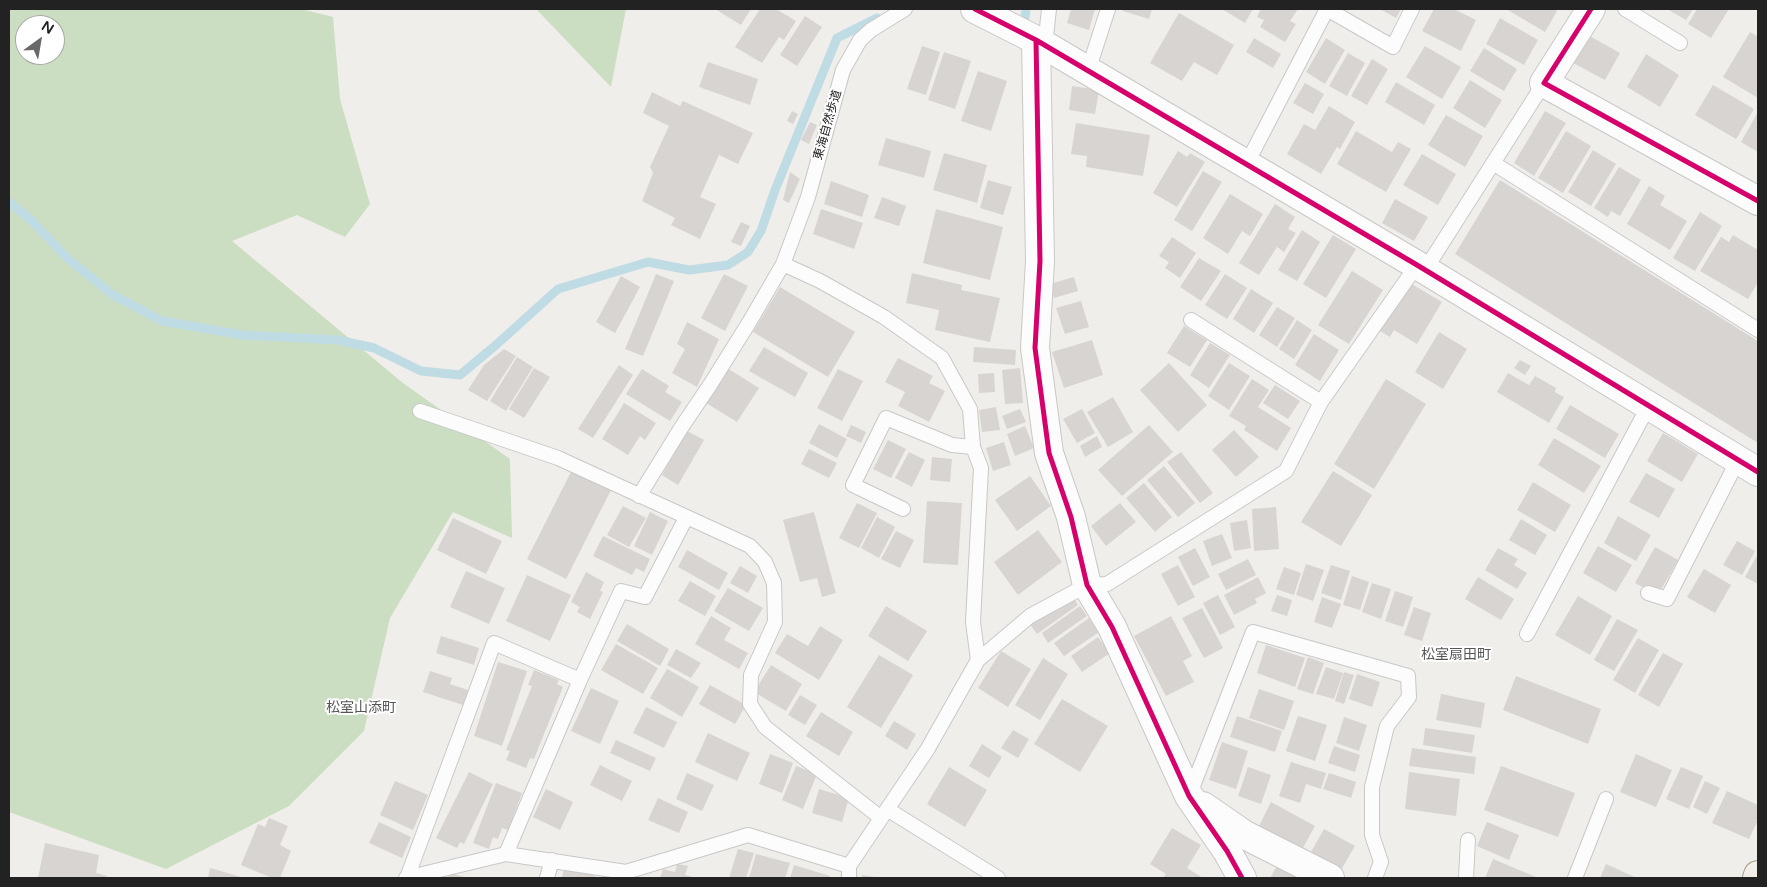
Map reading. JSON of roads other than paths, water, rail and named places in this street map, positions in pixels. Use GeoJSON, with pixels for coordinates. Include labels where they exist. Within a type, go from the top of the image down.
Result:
{"type":"FeatureCollection","features":[{"type":"Feature","properties":{"kind":"street"},"geometry":{"type":"LineString","coordinates":[[975,9],[1041,43],[1421,268],[1748,466]]}},
{"type":"Feature","properties":{"kind":"street"},"geometry":{"type":"LineString","coordinates":[[1590,9],[1544,83],[1758,201]]}},
{"type":"Feature","properties":{"kind":"street"},"geometry":{"type":"LineString","coordinates":[[1041,43],[1040,261],[1034,348],[1049,454],[1071,517],[1087,585],[1112,627],[1189,796],[1242,878]]}},
{"type":"Feature","properties":{"kind":"street"},"geometry":{"type":"LineString","coordinates":[[1189,796],[1244,835],[1330,878]]}},
{"type":"Feature","properties":{"kind":"lane","name":"東海自然歩道"},"geometry":{"type":"LineString","coordinates":[[639,496],[680,428],[740,337],[783,264],[808,197],[843,70],[860,40],[871,30],[905,9]]}},
{"type":"Feature","properties":{"kind":"lane"},"geometry":{"type":"LineString","coordinates":[[1041,43],[1049,9]]}},
{"type":"Feature","properties":{"kind":"lane"},"geometry":{"type":"LineString","coordinates":[[1088,71],[1108,9]]}},
{"type":"Feature","properties":{"kind":"lane"},"geometry":{"type":"LineString","coordinates":[[1246,165],[1327,9],[1393,47],[1412,9]]}},
{"type":"Feature","properties":{"kind":"lane"},"geometry":{"type":"LineString","coordinates":[[1625,9],[1680,43]]}},
{"type":"Feature","properties":{"kind":"lane"},"geometry":{"type":"LineString","coordinates":[[407,878],[506,854],[626,872],[748,835],[849,872],[884,813],[928,750],[978,660],[1030,616],[1087,585],[1107,584],[1286,470],[1321,402],[1421,268],[1493,164],[1544,83]]}},
{"type":"Feature","properties":{"kind":"lane"},"geometry":{"type":"LineString","coordinates":[[1493,164],[1758,330]]}},
{"type":"Feature","properties":{"kind":"lane"},"geometry":{"type":"LineString","coordinates":[[783,264],[820,281],[884,317],[942,358],[970,409],[973,447],[981,468],[972,622],[978,660]]}},
{"type":"Feature","properties":{"kind":"lane"},"geometry":{"type":"LineString","coordinates":[[1191,320],[1321,402]]}},
{"type":"Feature","properties":{"kind":"lane"},"geometry":{"type":"LineString","coordinates":[[1526,634],[1649,406]]}},
{"type":"Feature","properties":{"kind":"lane"},"geometry":{"type":"LineString","coordinates":[[420,411],[558,458],[750,546],[765,562],[774,583],[775,622],[751,674],[750,704],[765,727],[884,813],[998,878]]}},
{"type":"Feature","properties":{"kind":"lane"},"geometry":{"type":"LineString","coordinates":[[903,509],[853,485],[886,418],[952,445],[973,447]]}},
{"type":"Feature","properties":{"kind":"lane"},"geometry":{"type":"LineString","coordinates":[[1648,592],[1667,599],[1748,466]]}},
{"type":"Feature","properties":{"kind":"lane"},"geometry":{"type":"LineString","coordinates":[[506,854],[580,680],[621,591],[646,597],[686,518]]}},
{"type":"Feature","properties":{"kind":"lane"},"geometry":{"type":"LineString","coordinates":[[1189,796],[1253,632],[1408,676],[1409,697],[1387,726],[1372,787],[1372,835],[1381,862],[1375,878]]}},
{"type":"Feature","properties":{"kind":"lane"},"geometry":{"type":"LineString","coordinates":[[407,878],[494,643],[580,680]]}},
{"type":"Feature","properties":{"kind":"lane"},"geometry":{"type":"LineString","coordinates":[[1575,878],[1606,799]]}},
{"type":"Feature","properties":{"kind":"lane"},"geometry":{"type":"LineString","coordinates":[[1466,878],[1468,840]]}},
{"type":"Feature","properties":{"kind":"lane"},"geometry":{"type":"LineString","coordinates":[[547,878],[552,860]]}},
{"type":"Feature","properties":{"kind":"waterway"},"geometry":{"type":"LineString","coordinates":[[1025,17],[1026,9]]}},
{"type":"Feature","properties":{"kind":"waterway"},"geometry":{"type":"LineString","coordinates":[[9,202],[32,221],[67,258],[113,295],[162,321],[242,335],[338,340],[374,348],[421,371],[460,375],[558,289],[648,262],[689,270],[728,265],[748,252],[761,231],[775,190],[837,38],[877,18]]}},
{"type":"Feature","properties":{"kind":"district","name":"松室扇田町"},"geometry":{"type":"Point","coordinates":[1456,655]}},
{"type":"Feature","properties":{"kind":"district","name":"松室山添町"},"geometry":{"type":"Point","coordinates":[361,708]}}]}
